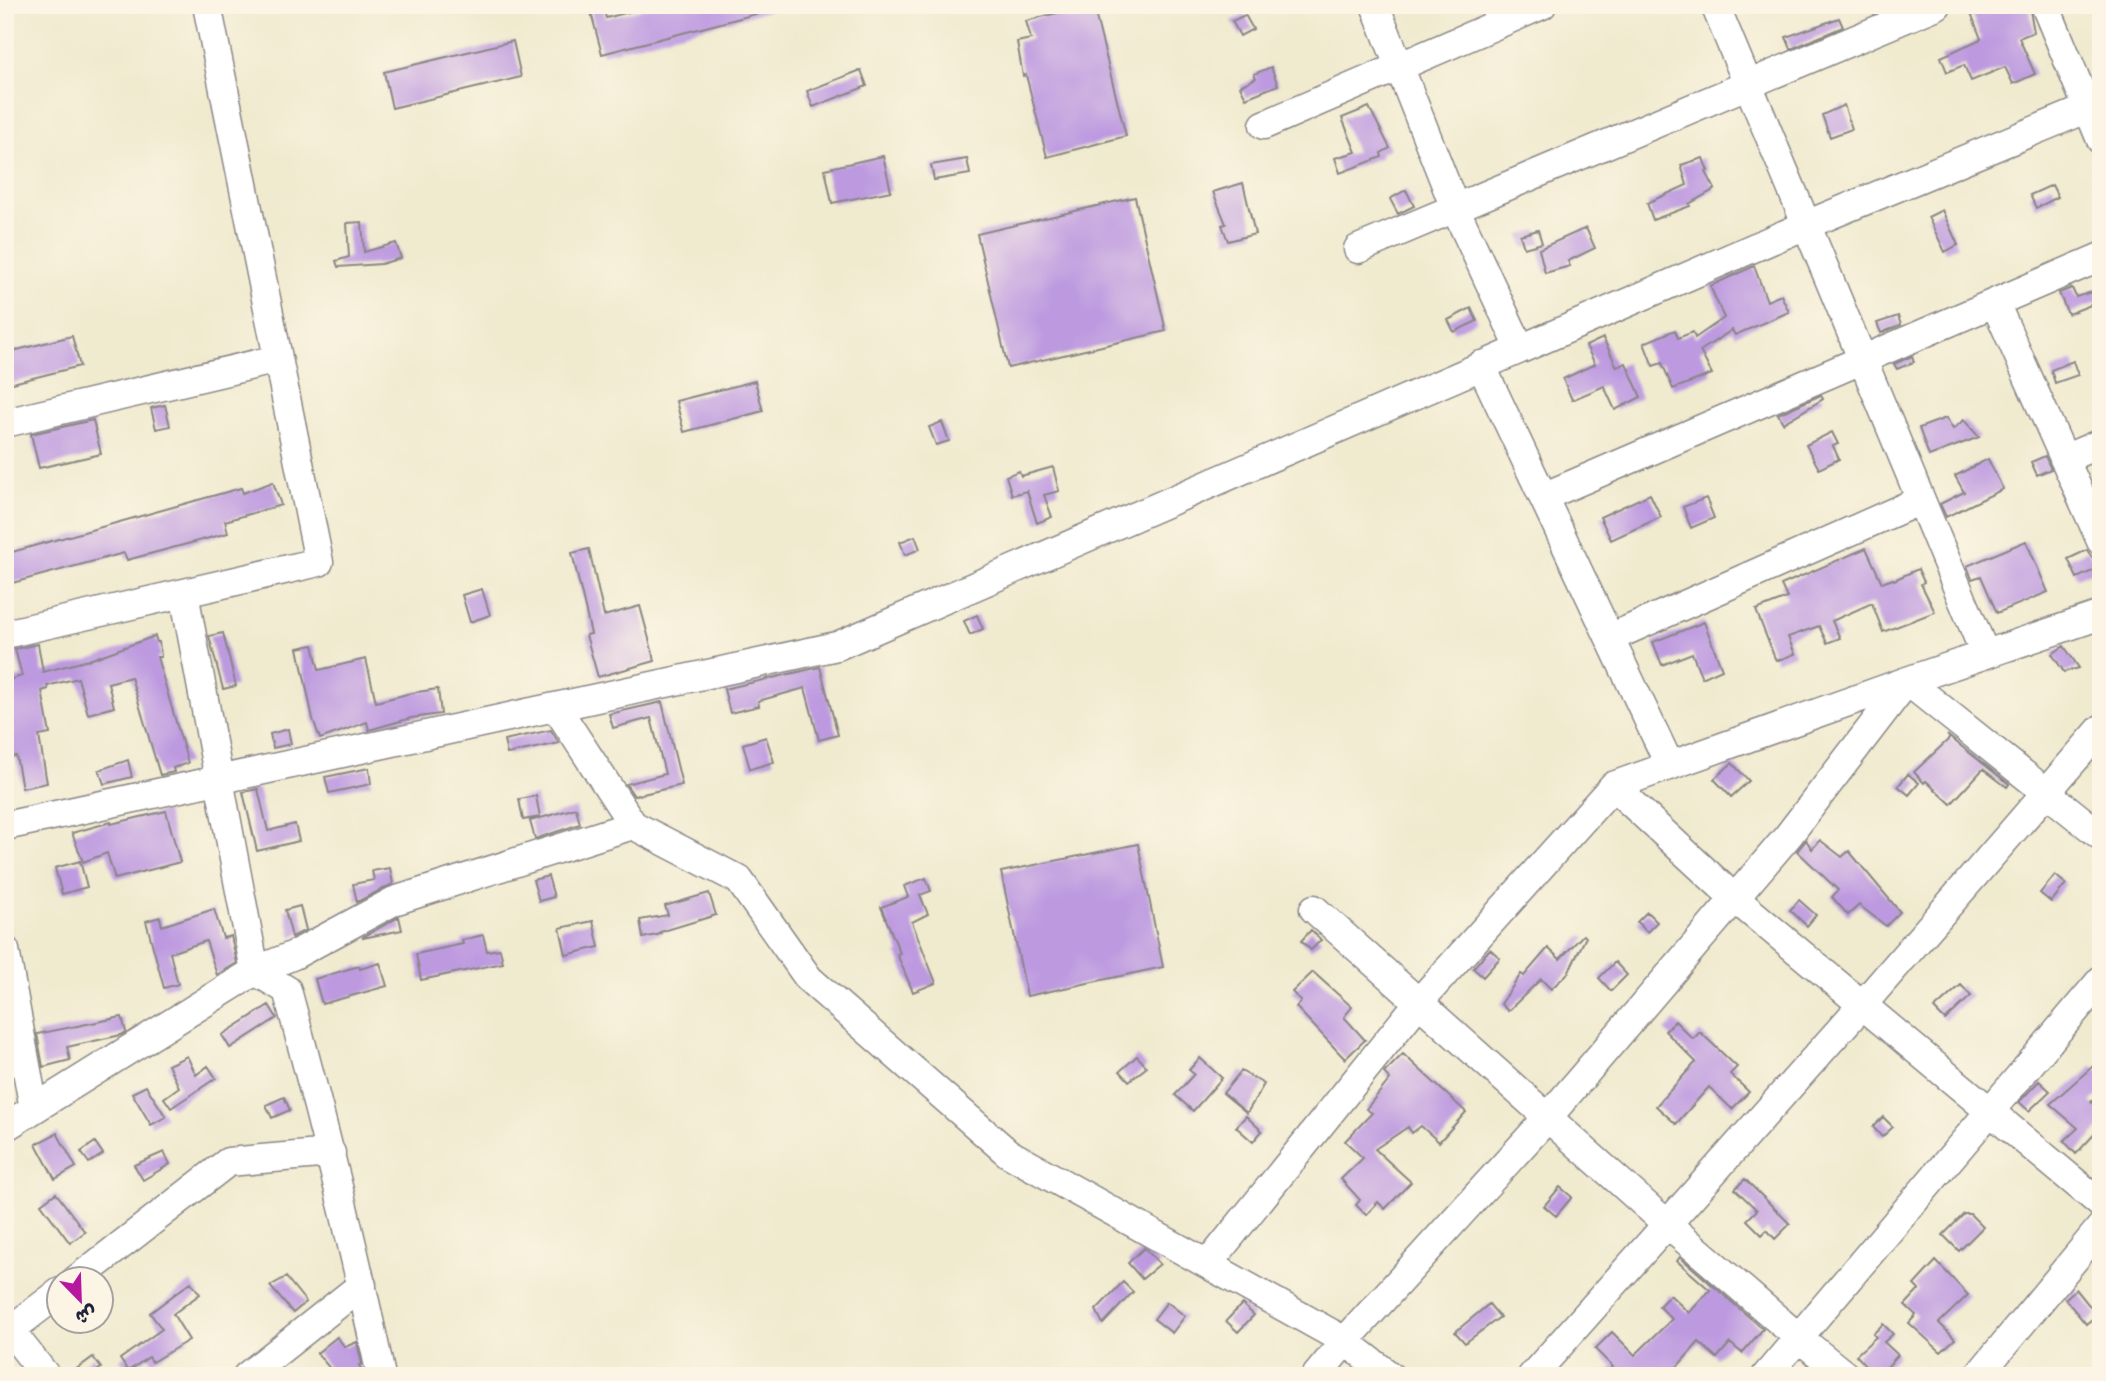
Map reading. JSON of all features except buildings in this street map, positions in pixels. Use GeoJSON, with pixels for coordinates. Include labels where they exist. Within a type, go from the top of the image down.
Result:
{"type":"FeatureCollection","features":[{"type":"Feature","properties":{"kind":"street"},"geometry":{"type":"LineString","coordinates":[[5,634],[319,562],[207,5]]}},
{"type":"Feature","properties":{"kind":"street"},"geometry":{"type":"LineString","coordinates":[[1375,5],[1455,208],[1520,348]]}},
{"type":"Feature","properties":{"kind":"street"},"geometry":{"type":"LineString","coordinates":[[1264,125],[1542,5]]}},
{"type":"Feature","properties":{"kind":"street"},"geometry":{"type":"LineString","coordinates":[[1715,5],[1985,654]]}},
{"type":"Feature","properties":{"kind":"street"},"geometry":{"type":"LineString","coordinates":[[1358,249],[1937,5]]}},
{"type":"Feature","properties":{"kind":"street"},"geometry":{"type":"LineString","coordinates":[[2045,5],[2094,106],[2101,140]]}},
{"type":"Feature","properties":{"kind":"street"},"geometry":{"type":"LineString","coordinates":[[5,826],[837,646],[1806,225],[2094,106]]}},
{"type":"Feature","properties":{"kind":"street"},"geometry":{"type":"LineString","coordinates":[[1543,497],[2101,257]]}},
{"type":"Feature","properties":{"kind":"street"},"geometry":{"type":"LineString","coordinates":[[1995,303],[2101,541]]}},
{"type":"Feature","properties":{"kind":"street"},"geometry":{"type":"LineString","coordinates":[[5,423],[278,359]]}},
{"type":"Feature","properties":{"kind":"street"},"geometry":{"type":"LineString","coordinates":[[1481,365],[1670,766]]}},
{"type":"Feature","properties":{"kind":"street"},"geometry":{"type":"LineString","coordinates":[[2064,459],[2101,443]]}},
{"type":"Feature","properties":{"kind":"street"},"geometry":{"type":"LineString","coordinates":[[1610,638],[1921,500]]}},
{"type":"Feature","properties":{"kind":"street"},"geometry":{"type":"LineString","coordinates":[[184,593],[255,971],[287,990],[331,1153],[381,1376]]}},
{"type":"Feature","properties":{"kind":"street"},"geometry":{"type":"LineString","coordinates":[[1208,1264],[1419,1002],[1614,786],[2101,615]]}},
{"type":"Feature","properties":{"kind":"street"},"geometry":{"type":"LineString","coordinates":[[1908,681],[2101,836]]}},
{"type":"Feature","properties":{"kind":"street"},"geometry":{"type":"LineString","coordinates":[[1316,1376],[1345,1340],[1549,1116],[1733,897],[1788,836],[1908,681]]}},
{"type":"Feature","properties":{"kind":"street"},"geometry":{"type":"LineString","coordinates":[[556,707],[633,825],[739,880],[809,979],[1008,1153],[1345,1340],[1390,1376]]}},
{"type":"Feature","properties":{"kind":"street"},"geometry":{"type":"LineString","coordinates":[[1532,1376],[1863,1004],[2101,729]]}},
{"type":"Feature","properties":{"kind":"street"},"geometry":{"type":"LineString","coordinates":[[1614,786],[1733,897],[2101,1204]]}},
{"type":"Feature","properties":{"kind":"street"},"geometry":{"type":"LineString","coordinates":[[5,1127],[255,971],[294,955],[394,901],[633,825]]}},
{"type":"Feature","properties":{"kind":"street"},"geometry":{"type":"LineString","coordinates":[[1314,909],[1667,1224],[1798,1338],[1846,1376]]}},
{"type":"Feature","properties":{"kind":"street"},"geometry":{"type":"LineString","coordinates":[[5,950],[34,1109]]}},
{"type":"Feature","properties":{"kind":"street"},"geometry":{"type":"LineString","coordinates":[[1766,1376],[2101,980]]}},
{"type":"Feature","properties":{"kind":"street"},"geometry":{"type":"LineString","coordinates":[[93,1266],[228,1162],[331,1153]]}},
{"type":"Feature","properties":{"kind":"street"},"geometry":{"type":"LineString","coordinates":[[1978,1376],[2101,1227]]}},
{"type":"Feature","properties":{"kind":"street"},"geometry":{"type":"LineString","coordinates":[[247,1376],[362,1286]]}},
{"type":"Feature","properties":{"kind":"street"},"geometry":{"type":"LineString","coordinates":[[46,1302],[7,1329],[46,1376]]}}]}
